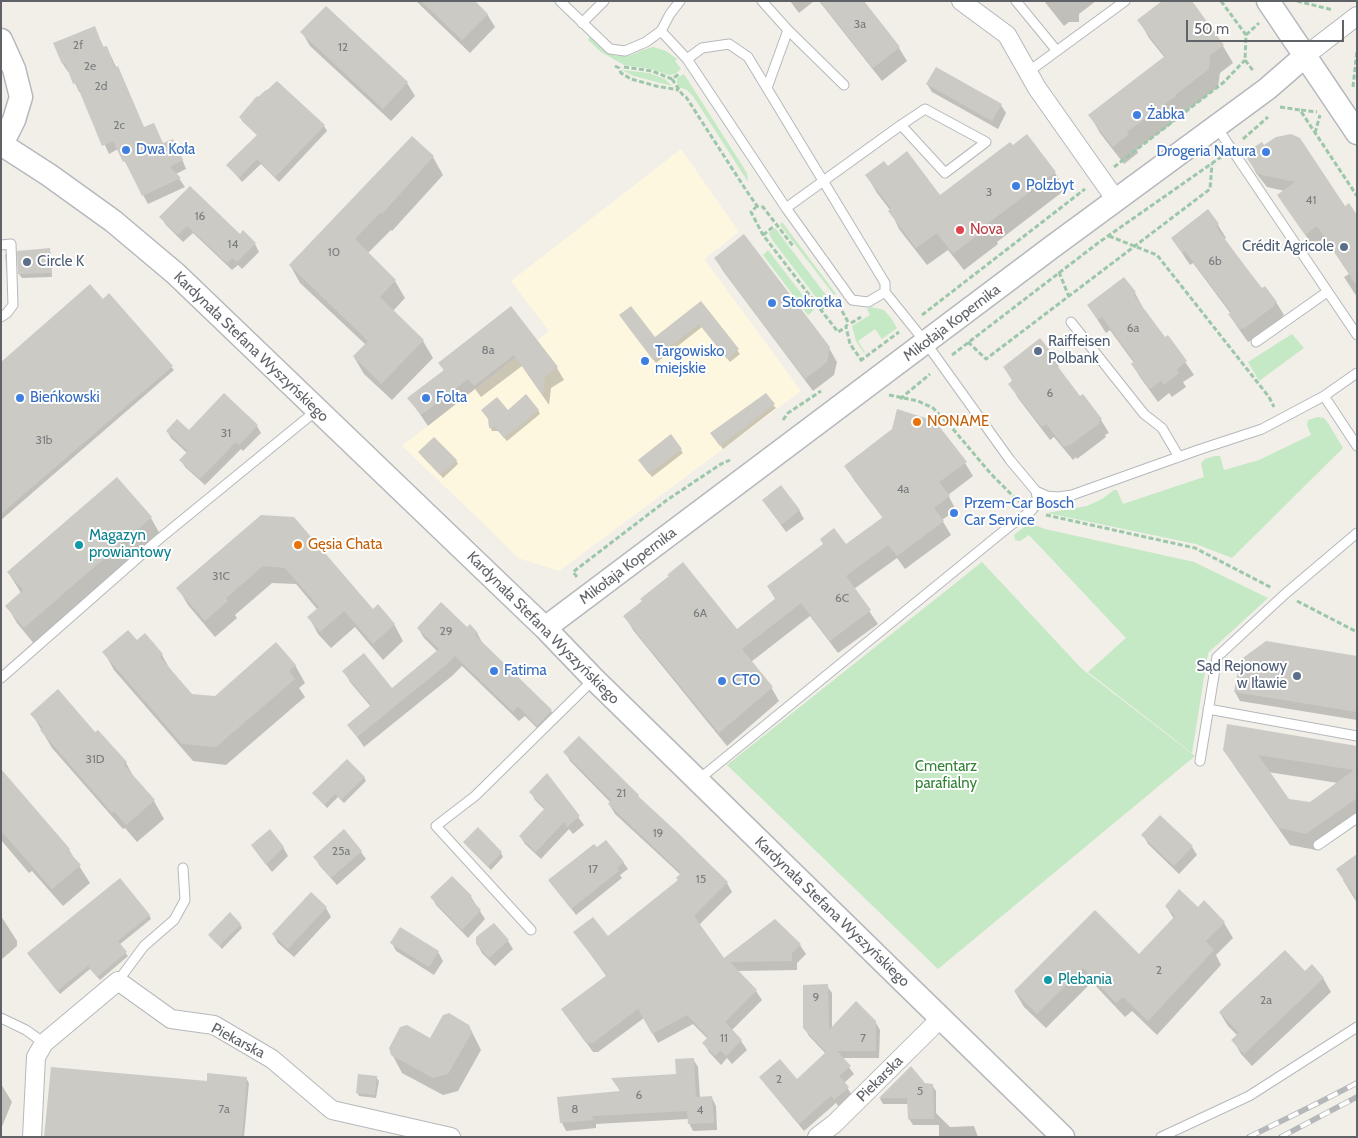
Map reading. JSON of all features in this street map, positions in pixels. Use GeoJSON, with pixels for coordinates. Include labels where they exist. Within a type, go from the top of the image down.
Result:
{"type":"FeatureCollection","features":[{"type":"Feature","properties":{"kind":"street"},"geometry":{"type":"LineString","coordinates":[[961,1],[1006,35],[1043,96],[1116,200]]}},
{"type":"Feature","properties":{"kind":"street"},"geometry":{"type":"LineString","coordinates":[[1268,1],[1357,133]]}},
{"type":"Feature","properties":{"kind":"street","name":"Mikołaja Kopernika"},"geometry":{"type":"LineString","coordinates":[[545,628],[1116,200],[1267,90],[1305,56],[1357,16]]}},
{"type":"Feature","properties":{"kind":"street"},"geometry":{"type":"LineString","coordinates":[[1,40],[14,69],[21,97],[14,120],[2,144]]}},
{"type":"Feature","properties":{"kind":"street","name":"Kardynała Stefana Wyszyńskiego"},"geometry":{"type":"LineString","coordinates":[[2,144],[113,221],[176,274],[545,628],[594,679],[1064,1137]]}},
{"type":"Feature","properties":{"kind":"street"},"geometry":{"type":"LineString","coordinates":[[32,1137],[36,1057],[44,1043],[118,981]]}},
{"type":"Feature","properties":{"kind":"street","name":"Piekarska"},"geometry":{"type":"LineString","coordinates":[[118,981],[171,1019],[214,1025],[264,1054],[332,1110],[452,1137]]}},
{"type":"Feature","properties":{"kind":"street","name":"Piekarska"},"geometry":{"type":"LineString","coordinates":[[816,1137],[834,1124],[941,1018]]}},
{"type":"Feature","properties":{"kind":"lane"},"geometry":{"type":"LineString","coordinates":[[560,1],[610,49],[625,51],[646,42],[661,31],[680,1]]}},
{"type":"Feature","properties":{"kind":"lane"},"geometry":{"type":"LineString","coordinates":[[582,22],[604,1]]}},
{"type":"Feature","properties":{"kind":"lane"},"geometry":{"type":"LineString","coordinates":[[762,1],[788,30],[844,85]]}},
{"type":"Feature","properties":{"kind":"lane"},"geometry":{"type":"LineString","coordinates":[[1016,1],[1057,51]]}},
{"type":"Feature","properties":{"kind":"lane"},"geometry":{"type":"LineString","coordinates":[[1028,72],[1125,1]]}},
{"type":"Feature","properties":{"kind":"lane"},"geometry":{"type":"LineString","coordinates":[[767,88],[788,30]]}},
{"type":"Feature","properties":{"kind":"lane"},"geometry":{"type":"LineString","coordinates":[[661,31],[689,62],[786,208],[852,300],[868,302],[885,292]]}},
{"type":"Feature","properties":{"kind":"lane"},"geometry":{"type":"LineString","coordinates":[[689,62],[702,48],[730,44],[748,57],[885,283],[885,292],[926,343],[1010,460],[1036,490],[1047,496],[1072,495],[1262,429],[1324,396],[1357,373]]}},
{"type":"Feature","properties":{"kind":"lane"},"geometry":{"type":"LineString","coordinates":[[786,208],[824,182],[902,125],[925,109],[986,142],[945,173],[902,125]]}},
{"type":"Feature","properties":{"kind":"lane"},"geometry":{"type":"LineString","coordinates":[[1216,126],[1357,335]]}},
{"type":"Feature","properties":{"kind":"lane"},"geometry":{"type":"LineString","coordinates":[[1,245],[11,244],[13,305],[1,317]]}},
{"type":"Feature","properties":{"kind":"lane"},"geometry":{"type":"LineString","coordinates":[[1256,342],[1327,292]]}},
{"type":"Feature","properties":{"kind":"lane"},"geometry":{"type":"LineString","coordinates":[[1071,322],[1144,414],[1162,428],[1179,457]]}},
{"type":"Feature","properties":{"kind":"lane"},"geometry":{"type":"LineString","coordinates":[[1324,396],[1357,446]]}},
{"type":"Feature","properties":{"kind":"lane"},"geometry":{"type":"LineString","coordinates":[[1,678],[158,540],[317,410]]}},
{"type":"Feature","properties":{"kind":"lane"},"geometry":{"type":"LineString","coordinates":[[698,780],[1031,511],[1038,502],[1036,490]]}},
{"type":"Feature","properties":{"kind":"lane"},"geometry":{"type":"LineString","coordinates":[[1200,761],[1217,657],[1284,594],[1357,533]]}},
{"type":"Feature","properties":{"kind":"lane"},"geometry":{"type":"LineString","coordinates":[[531,930],[436,826],[475,796],[594,679]]}},
{"type":"Feature","properties":{"kind":"lane"},"geometry":{"type":"LineString","coordinates":[[1208,709],[1357,736]]}},
{"type":"Feature","properties":{"kind":"lane"},"geometry":{"type":"LineString","coordinates":[[1318,845],[1357,818]]}},
{"type":"Feature","properties":{"kind":"lane"},"geometry":{"type":"LineString","coordinates":[[118,981],[144,946],[174,920],[185,900],[183,868]]}},
{"type":"Feature","properties":{"kind":"lane"},"geometry":{"type":"LineString","coordinates":[[1,1018],[26,1030],[44,1043]]}},
{"type":"Feature","properties":{"kind":"lane"},"geometry":{"type":"LineString","coordinates":[[1161,1137],[1249,1096],[1357,1027]]}},
{"type":"Feature","properties":{"kind":"path"},"geometry":{"type":"LineString","coordinates":[[1297,1],[1337,11]]}},
{"type":"Feature","properties":{"kind":"path"},"geometry":{"type":"LineString","coordinates":[[1357,51],[1353,87],[1357,92]]}},
{"type":"Feature","properties":{"kind":"path"},"geometry":{"type":"LineString","coordinates":[[672,79],[689,62]]}},
{"type":"Feature","properties":{"kind":"path"},"geometry":{"type":"LineString","coordinates":[[679,90],[631,79],[621,73],[619,68],[652,71],[672,79],[686,97],[757,206],[751,212],[763,234],[838,332],[846,327],[850,344],[865,366]]}},
{"type":"Feature","properties":{"kind":"path"},"geometry":{"type":"LineString","coordinates":[[1280,107],[1231,150],[1108,235],[968,342],[900,399],[918,402],[933,408],[1012,497],[1031,511],[1195,548],[1357,632]]}},
{"type":"Feature","properties":{"kind":"path"},"geometry":{"type":"LineString","coordinates":[[1315,133],[1321,112]]}},
{"type":"Feature","properties":{"kind":"path"},"geometry":{"type":"LineString","coordinates":[[968,342],[986,359],[1210,190],[1212,164]]}},
{"type":"Feature","properties":{"kind":"path"},"geometry":{"type":"LineString","coordinates":[[763,234],[773,227]]}},
{"type":"Feature","properties":{"kind":"path"},"geometry":{"type":"LineString","coordinates":[[1108,235],[1156,254],[1269,397],[1280,420]]}},
{"type":"Feature","properties":{"kind":"path"},"geometry":{"type":"LineString","coordinates":[[1059,272],[1069,297]]}},
{"type":"Feature","properties":{"kind":"path"},"geometry":{"type":"LineString","coordinates":[[820,310],[830,301]]}},
{"type":"Feature","properties":{"kind":"shaded area","name":"Targowisko miejskie"},"geometry":{"type":"Polygon","coordinates":[[[681,149],[739,232],[704,259],[801,391],[559,571],[518,558],[402,446],[549,331],[511,281],[681,149]]]}},
{"type":"Feature","properties":{"kind":"green space"},"geometry":{"type":"Polygon","coordinates":[[[590,36],[607,53],[617,56],[631,55],[653,47],[666,51],[677,59],[675,61],[681,69],[675,74],[669,75],[651,69],[624,65],[601,52],[588,40],[590,36]]]}},
{"type":"Feature","properties":{"kind":"green space"},"geometry":{"type":"Polygon","coordinates":[[[621,70],[649,73],[665,79],[672,86],[634,76],[621,70]]]}},
{"type":"Feature","properties":{"kind":"green space"},"geometry":{"type":"Polygon","coordinates":[[[684,74],[747,173],[748,182],[693,96],[687,90],[679,87],[677,78],[684,74]]]}},
{"type":"Feature","properties":{"kind":"green space"},"geometry":{"type":"Polygon","coordinates":[[[782,222],[836,294],[834,295],[780,225],[782,222]]]}},
{"type":"Feature","properties":{"kind":"green space"},"geometry":{"type":"Polygon","coordinates":[[[775,228],[829,299],[822,305],[773,241],[769,233],[775,228]]]}},
{"type":"Feature","properties":{"kind":"green space"},"geometry":{"type":"Polygon","coordinates":[[[768,250],[814,310],[808,315],[763,255],[768,250]]]}},
{"type":"Feature","properties":{"kind":"green space"},"geometry":{"type":"Polygon","coordinates":[[[871,307],[884,310],[897,328],[882,339],[875,329],[858,341],[864,353],[856,341],[852,326],[870,315],[867,309],[871,307]]]}},
{"type":"Feature","properties":{"kind":"green space"},"geometry":{"type":"Polygon","coordinates":[[[1292,334],[1304,348],[1259,381],[1248,362],[1292,334]]]}},
{"type":"Feature","properties":{"kind":"green space"},"geometry":{"type":"Polygon","coordinates":[[[1318,417],[1324,418],[1343,448],[1232,558],[1196,544],[1047,513],[1087,506],[1102,499],[1114,490],[1117,490],[1123,504],[1204,477],[1201,463],[1205,459],[1215,456],[1220,456],[1224,470],[1259,460],[1311,435],[1307,425],[1308,420],[1318,417]]]}},
{"type":"Feature","properties":{"kind":"green space"},"geometry":{"type":"Polygon","coordinates":[[[1029,523],[1045,529],[1194,562],[1268,598],[1208,653],[1192,753],[1088,672],[1126,638],[1029,535],[1020,541],[1015,540],[1014,535],[1029,523]]]}},
{"type":"Feature","properties":{"kind":"green space","name":"Cmentarz parafialny"},"geometry":{"type":"Polygon","coordinates":[[[982,562],[1082,669],[1195,756],[938,969],[727,765],[982,562]]]}},
{"type":"Feature","properties":{"kind":"building"},"geometry":{"type":"Polygon","coordinates":[[[421,1],[475,1],[488,14],[462,40],[421,1]]]}},
{"type":"Feature","properties":{"kind":"building"},"geometry":{"type":"Polygon","coordinates":[[[820,1],[864,1],[900,47],[873,68],[820,1]]]}},
{"type":"Feature","properties":{"kind":"building"},"geometry":{"type":"Polygon","coordinates":[[[1162,1],[1192,1],[1224,45],[1210,55],[1209,69],[1127,132],[1129,134],[1113,147],[1088,115],[1165,56],[1137,20],[1162,1]]]}},
{"type":"Feature","properties":{"kind":"building"},"geometry":{"type":"Polygon","coordinates":[[[326,6],[408,82],[383,109],[300,32],[326,6]]]}},
{"type":"Feature","properties":{"kind":"building"},"geometry":{"type":"Polygon","coordinates":[[[95,26],[103,47],[107,46],[115,68],[118,66],[144,127],[154,123],[163,143],[173,139],[183,160],[170,167],[181,178],[142,196],[113,141],[102,146],[76,83],[73,84],[65,63],[62,64],[53,43],[95,26]]]}},
{"type":"Feature","properties":{"kind":"building"},"geometry":{"type":"Polygon","coordinates":[[[936,67],[1002,104],[992,121],[926,84],[936,67]]]}},
{"type":"Feature","properties":{"kind":"building"},"geometry":{"type":"Polygon","coordinates":[[[277,81],[325,125],[275,177],[257,159],[239,178],[226,165],[257,135],[239,117],[257,96],[277,81]]]}},
{"type":"Feature","properties":{"kind":"building"},"geometry":{"type":"Polygon","coordinates":[[[1027,134],[1056,172],[987,224],[989,226],[953,254],[937,233],[916,248],[888,211],[891,208],[865,175],[884,161],[888,166],[907,151],[940,195],[1010,142],[1013,145],[1027,134]]]}},
{"type":"Feature","properties":{"kind":"building"},"geometry":{"type":"Polygon","coordinates":[[[1291,134],[1300,138],[1345,206],[1349,203],[1357,215],[1357,286],[1317,226],[1305,235],[1277,195],[1295,182],[1258,174],[1248,160],[1246,155],[1249,150],[1262,142],[1264,145],[1276,137],[1291,134]]]}},
{"type":"Feature","properties":{"kind":"building"},"geometry":{"type":"Polygon","coordinates":[[[412,136],[434,156],[382,214],[380,213],[355,239],[396,280],[380,297],[424,340],[381,384],[353,356],[368,341],[289,265],[412,136]]]}},
{"type":"Feature","properties":{"kind":"building"},"geometry":{"type":"Polygon","coordinates":[[[190,186],[240,234],[243,230],[256,243],[237,262],[232,258],[227,263],[187,226],[178,235],[159,217],[190,186]]]}},
{"type":"Feature","properties":{"kind":"building"},"geometry":{"type":"Polygon","coordinates":[[[1208,209],[1219,224],[1216,227],[1262,288],[1265,286],[1277,302],[1244,329],[1243,327],[1240,330],[1228,314],[1231,312],[1185,251],[1182,253],[1171,238],[1208,209]]]}},
{"type":"Feature","properties":{"kind":"building","name":"Stokrotka"},"geometry":{"type":"Polygon","coordinates":[[[744,234],[830,347],[827,362],[805,379],[714,258],[744,234]]]}},
{"type":"Feature","properties":{"kind":"building","name":"Circle K"},"geometry":{"type":"Polygon","coordinates":[[[50,248],[51,273],[18,274],[17,251],[50,248]]]}},
{"type":"Feature","properties":{"kind":"building"},"geometry":{"type":"Polygon","coordinates":[[[1124,277],[1136,292],[1133,294],[1165,337],[1168,335],[1187,361],[1177,369],[1179,373],[1164,385],[1161,381],[1150,389],[1131,364],[1134,361],[1102,317],[1098,320],[1087,305],[1124,277]]]}},
{"type":"Feature","properties":{"kind":"building"},"geometry":{"type":"Polygon","coordinates":[[[90,284],[103,299],[109,293],[173,366],[1,514],[1,362],[90,284]]]}},
{"type":"Feature","properties":{"kind":"building"},"geometry":{"type":"Polygon","coordinates":[[[701,301],[739,349],[727,359],[699,324],[653,360],[619,315],[631,306],[655,337],[701,301]]]}},
{"type":"Feature","properties":{"kind":"building"},"geometry":{"type":"Polygon","coordinates":[[[511,306],[558,367],[545,376],[543,396],[514,355],[474,386],[468,379],[421,415],[407,398],[444,370],[438,363],[511,306]]]}},
{"type":"Feature","properties":{"kind":"building"},"geometry":{"type":"Polygon","coordinates":[[[1040,338],[1052,353],[1049,355],[1080,396],[1083,394],[1102,419],[1099,421],[1100,423],[1069,446],[1064,447],[1046,424],[1042,427],[1008,384],[1013,380],[1003,367],[1040,338]]]}},
{"type":"Feature","properties":{"kind":"building"},"geometry":{"type":"Polygon","coordinates":[[[224,393],[258,425],[239,445],[236,442],[200,479],[179,460],[188,451],[166,431],[177,419],[189,430],[224,393]]]}},
{"type":"Feature","properties":{"kind":"building"},"geometry":{"type":"Polygon","coordinates":[[[766,393],[775,404],[720,446],[710,433],[766,393]]]}},
{"type":"Feature","properties":{"kind":"building"},"geometry":{"type":"Polygon","coordinates":[[[526,394],[539,410],[504,438],[495,427],[489,428],[488,419],[481,410],[497,397],[508,410],[526,394]]]}},
{"type":"Feature","properties":{"kind":"building"},"geometry":{"type":"Polygon","coordinates":[[[897,409],[935,421],[967,462],[939,482],[950,496],[934,508],[944,521],[897,556],[888,545],[846,576],[871,610],[830,641],[801,603],[742,649],[773,687],[719,733],[623,616],[642,601],[640,599],[683,562],[737,629],[776,598],[767,586],[823,544],[820,539],[834,528],[846,544],[883,517],[844,466],[892,429],[897,409]]]}},
{"type":"Feature","properties":{"kind":"building"},"geometry":{"type":"Polygon","coordinates":[[[671,434],[682,449],[649,474],[638,460],[671,434]]]}},
{"type":"Feature","properties":{"kind":"building"},"geometry":{"type":"Polygon","coordinates":[[[434,437],[457,460],[440,475],[418,452],[434,437]]]}},
{"type":"Feature","properties":{"kind":"building","name":"Magazyn prowiantowy"},"geometry":{"type":"Polygon","coordinates":[[[117,477],[152,517],[24,628],[5,606],[23,590],[7,572],[117,477]]]}},
{"type":"Feature","properties":{"kind":"building"},"geometry":{"type":"Polygon","coordinates":[[[781,485],[800,510],[781,525],[762,500],[781,485]]]}},
{"type":"Feature","properties":{"kind":"building"},"geometry":{"type":"Polygon","coordinates":[[[261,515],[294,517],[373,609],[378,604],[395,624],[373,644],[344,611],[320,632],[307,617],[319,607],[285,568],[263,566],[226,598],[228,601],[205,621],[176,588],[261,515]]]}},
{"type":"Feature","properties":{"kind":"building"},"geometry":{"type":"Polygon","coordinates":[[[441,602],[467,627],[470,624],[478,633],[475,635],[552,710],[537,726],[518,706],[513,712],[455,656],[357,737],[347,725],[371,705],[342,671],[364,653],[392,688],[439,649],[417,628],[441,602]]]}},
{"type":"Feature","properties":{"kind":"building"},"geometry":{"type":"Polygon","coordinates":[[[128,630],[137,640],[145,633],[163,654],[160,657],[192,694],[215,696],[276,642],[296,665],[289,671],[295,679],[216,747],[182,744],[102,652],[128,630]]]}},
{"type":"Feature","properties":{"kind":"building","name":"Sąd Rejonowy w Iławie"},"geometry":{"type":"Polygon","coordinates":[[[1266,641],[1357,656],[1357,712],[1234,692],[1240,660],[1266,641]]]}},
{"type":"Feature","properties":{"kind":"building"},"geometry":{"type":"Polygon","coordinates":[[[58,689],[95,732],[98,730],[127,762],[124,765],[155,800],[126,825],[114,811],[112,813],[40,730],[43,728],[30,714],[58,689]]]}},
{"type":"Feature","properties":{"kind":"building"},"geometry":{"type":"Polygon","coordinates":[[[1227,724],[1357,746],[1357,798],[1306,834],[1279,828],[1223,750],[1227,724]],[[1258,755],[1289,799],[1310,802],[1354,770],[1258,755]]]}},
{"type":"Feature","properties":{"kind":"building"},"geometry":{"type":"Polygon","coordinates":[[[579,736],[638,796],[728,882],[694,916],[724,958],[775,919],[801,944],[792,953],[792,961],[730,962],[757,990],[725,1022],[742,1040],[726,1056],[721,1050],[715,1056],[702,1043],[708,1037],[687,1015],[652,1034],[638,1009],[593,1043],[586,1043],[561,1009],[607,975],[573,932],[593,917],[608,936],[678,880],[676,878],[681,873],[608,804],[611,800],[563,752],[579,736]]]}},
{"type":"Feature","properties":{"kind":"building"},"geometry":{"type":"Polygon","coordinates":[[[347,759],[365,777],[341,800],[335,794],[324,805],[312,793],[347,759]]]}},
{"type":"Feature","properties":{"kind":"building"},"geometry":{"type":"Polygon","coordinates":[[[1,769],[70,849],[68,851],[81,865],[52,889],[1,831],[1,769]]]}},
{"type":"Feature","properties":{"kind":"building"},"geometry":{"type":"Polygon","coordinates":[[[547,773],[580,816],[567,827],[564,822],[536,852],[519,836],[545,808],[529,792],[547,773]]]}},
{"type":"Feature","properties":{"kind":"building"},"geometry":{"type":"Polygon","coordinates":[[[1160,815],[1193,846],[1174,866],[1141,835],[1160,815]]]}},
{"type":"Feature","properties":{"kind":"building"},"geometry":{"type":"Polygon","coordinates":[[[478,827],[502,852],[488,867],[463,842],[478,827]]]}},
{"type":"Feature","properties":{"kind":"building"},"geometry":{"type":"Polygon","coordinates":[[[270,829],[284,847],[266,865],[251,845],[270,829]]]}},
{"type":"Feature","properties":{"kind":"building"},"geometry":{"type":"Polygon","coordinates":[[[344,829],[362,851],[331,878],[313,857],[344,829]]]}},
{"type":"Feature","properties":{"kind":"building"},"geometry":{"type":"Polygon","coordinates":[[[606,840],[624,862],[617,868],[619,871],[571,909],[548,880],[594,844],[597,847],[606,840]]]}},
{"type":"Feature","properties":{"kind":"building"},"geometry":{"type":"Polygon","coordinates":[[[1357,854],[1357,899],[1336,869],[1357,854]]]}},
{"type":"Feature","properties":{"kind":"building"},"geometry":{"type":"Polygon","coordinates":[[[452,876],[472,896],[470,898],[481,910],[462,930],[430,897],[452,876]]]}},
{"type":"Feature","properties":{"kind":"building"},"geometry":{"type":"Polygon","coordinates":[[[120,878],[150,915],[118,941],[127,952],[97,977],[88,966],[57,991],[27,953],[120,878]]]}},
{"type":"Feature","properties":{"kind":"building"},"geometry":{"type":"Polygon","coordinates":[[[1179,889],[1198,907],[1204,900],[1225,922],[1206,941],[1214,950],[1148,1021],[1123,997],[1116,1003],[1083,968],[1037,1014],[1014,991],[1095,910],[1139,954],[1175,916],[1165,906],[1179,889]]]}},
{"type":"Feature","properties":{"kind":"building"},"geometry":{"type":"Polygon","coordinates":[[[311,892],[327,907],[288,949],[272,934],[311,892]]]}},
{"type":"Feature","properties":{"kind":"building"},"geometry":{"type":"Polygon","coordinates":[[[230,912],[241,924],[219,946],[208,935],[230,912]]]}},
{"type":"Feature","properties":{"kind":"building"},"geometry":{"type":"Polygon","coordinates":[[[494,923],[509,940],[489,958],[476,944],[476,937],[494,923]]]}},
{"type":"Feature","properties":{"kind":"building"},"geometry":{"type":"Polygon","coordinates":[[[400,927],[439,951],[429,967],[390,943],[400,927]]]}},
{"type":"Feature","properties":{"kind":"building"},"geometry":{"type":"Polygon","coordinates":[[[1285,950],[1305,971],[1312,964],[1324,978],[1244,1054],[1231,1040],[1239,1033],[1219,1012],[1285,950]]]}},
{"type":"Feature","properties":{"kind":"building"},"geometry":{"type":"Polygon","coordinates":[[[828,984],[829,1030],[856,1001],[876,1021],[876,1051],[837,1051],[851,1066],[839,1076],[849,1087],[834,1100],[831,1096],[799,1124],[759,1077],[780,1059],[797,1079],[826,1052],[803,1028],[803,985],[828,984]]]}},
{"type":"Feature","properties":{"kind":"building"},"geometry":{"type":"Polygon","coordinates":[[[449,1013],[469,1025],[472,1032],[448,1074],[433,1078],[391,1055],[389,1048],[400,1027],[407,1025],[430,1038],[443,1015],[449,1013]]]}},
{"type":"Feature","properties":{"kind":"building"},"geometry":{"type":"Polygon","coordinates":[[[694,1058],[696,1097],[712,1096],[714,1123],[688,1124],[687,1111],[592,1116],[593,1120],[560,1123],[557,1097],[620,1091],[611,1078],[676,1074],[675,1059],[694,1058]]]}},
{"type":"Feature","properties":{"kind":"building"},"geometry":{"type":"Polygon","coordinates":[[[911,1066],[925,1083],[933,1084],[934,1119],[908,1119],[907,1098],[879,1098],[911,1066]]]}},
{"type":"Feature","properties":{"kind":"building"},"geometry":{"type":"Polygon","coordinates":[[[51,1067],[207,1081],[207,1073],[247,1077],[242,1137],[44,1137],[51,1067]]]}},
{"type":"Feature","properties":{"kind":"building"},"geometry":{"type":"Polygon","coordinates":[[[358,1074],[377,1076],[375,1095],[356,1093],[358,1074]]]}},
{"type":"Feature","properties":{"kind":"railway"},"geometry":{"type":"LineString","coordinates":[[1249,1137],[1357,1083]]}},
{"type":"Feature","properties":{"kind":"railway"},"geometry":{"type":"LineString","coordinates":[[1281,1137],[1357,1097]]}},
{"type":"Feature","properties":{"kind":"place","name":"Żabka"},"geometry":{"type":"Point","coordinates":[1137,115]}},
{"type":"Feature","properties":{"kind":"place","name":"Dwa Koła"},"geometry":{"type":"Point","coordinates":[126,150]}},
{"type":"Feature","properties":{"kind":"place","name":"Drogeria Natura"},"geometry":{"type":"Point","coordinates":[1266,152]}},
{"type":"Feature","properties":{"kind":"place","name":"Polzbyt"},"geometry":{"type":"Point","coordinates":[1016,186]}},
{"type":"Feature","properties":{"kind":"place","name":"Nova"},"geometry":{"type":"Point","coordinates":[960,230]}},
{"type":"Feature","properties":{"kind":"place","name":"Crédit Agricole"},"geometry":{"type":"Point","coordinates":[1344,247]}},
{"type":"Feature","properties":{"kind":"place","name":"Circle K"},"geometry":{"type":"Point","coordinates":[27,262]}},
{"type":"Feature","properties":{"kind":"place","name":"Stokrotka"},"geometry":{"type":"Point","coordinates":[772,303]}},
{"type":"Feature","properties":{"kind":"place","name":"Raiffeisen Polbank"},"geometry":{"type":"Point","coordinates":[1038,351]}},
{"type":"Feature","properties":{"kind":"place","name":"Targowisko miejskie"},"geometry":{"type":"Point","coordinates":[645,361]}},
{"type":"Feature","properties":{"kind":"place","name":"Bieńkowski"},"geometry":{"type":"Point","coordinates":[20,398]}},
{"type":"Feature","properties":{"kind":"place","name":"Folta"},"geometry":{"type":"Point","coordinates":[426,398]}},
{"type":"Feature","properties":{"kind":"place","name":"NONAME"},"geometry":{"type":"Point","coordinates":[917,422]}},
{"type":"Feature","properties":{"kind":"place","name":"Przem-Car Bosch Car Service"},"geometry":{"type":"Point","coordinates":[954,513]}},
{"type":"Feature","properties":{"kind":"place","name":"Magazyn prowiantowy"},"geometry":{"type":"Point","coordinates":[79,545]}},
{"type":"Feature","properties":{"kind":"place","name":"Gęsia Chata"},"geometry":{"type":"Point","coordinates":[298,545]}},
{"type":"Feature","properties":{"kind":"place","name":"Fatima"},"geometry":{"type":"Point","coordinates":[494,671]}},
{"type":"Feature","properties":{"kind":"place","name":"Sąd Rejonowy w Iławie"},"geometry":{"type":"Point","coordinates":[1297,676]}},
{"type":"Feature","properties":{"kind":"place","name":"CTO"},"geometry":{"type":"Point","coordinates":[722,681]}},
{"type":"Feature","properties":{"kind":"place","name":"Plebania"},"geometry":{"type":"Point","coordinates":[1048,980]}}]}
